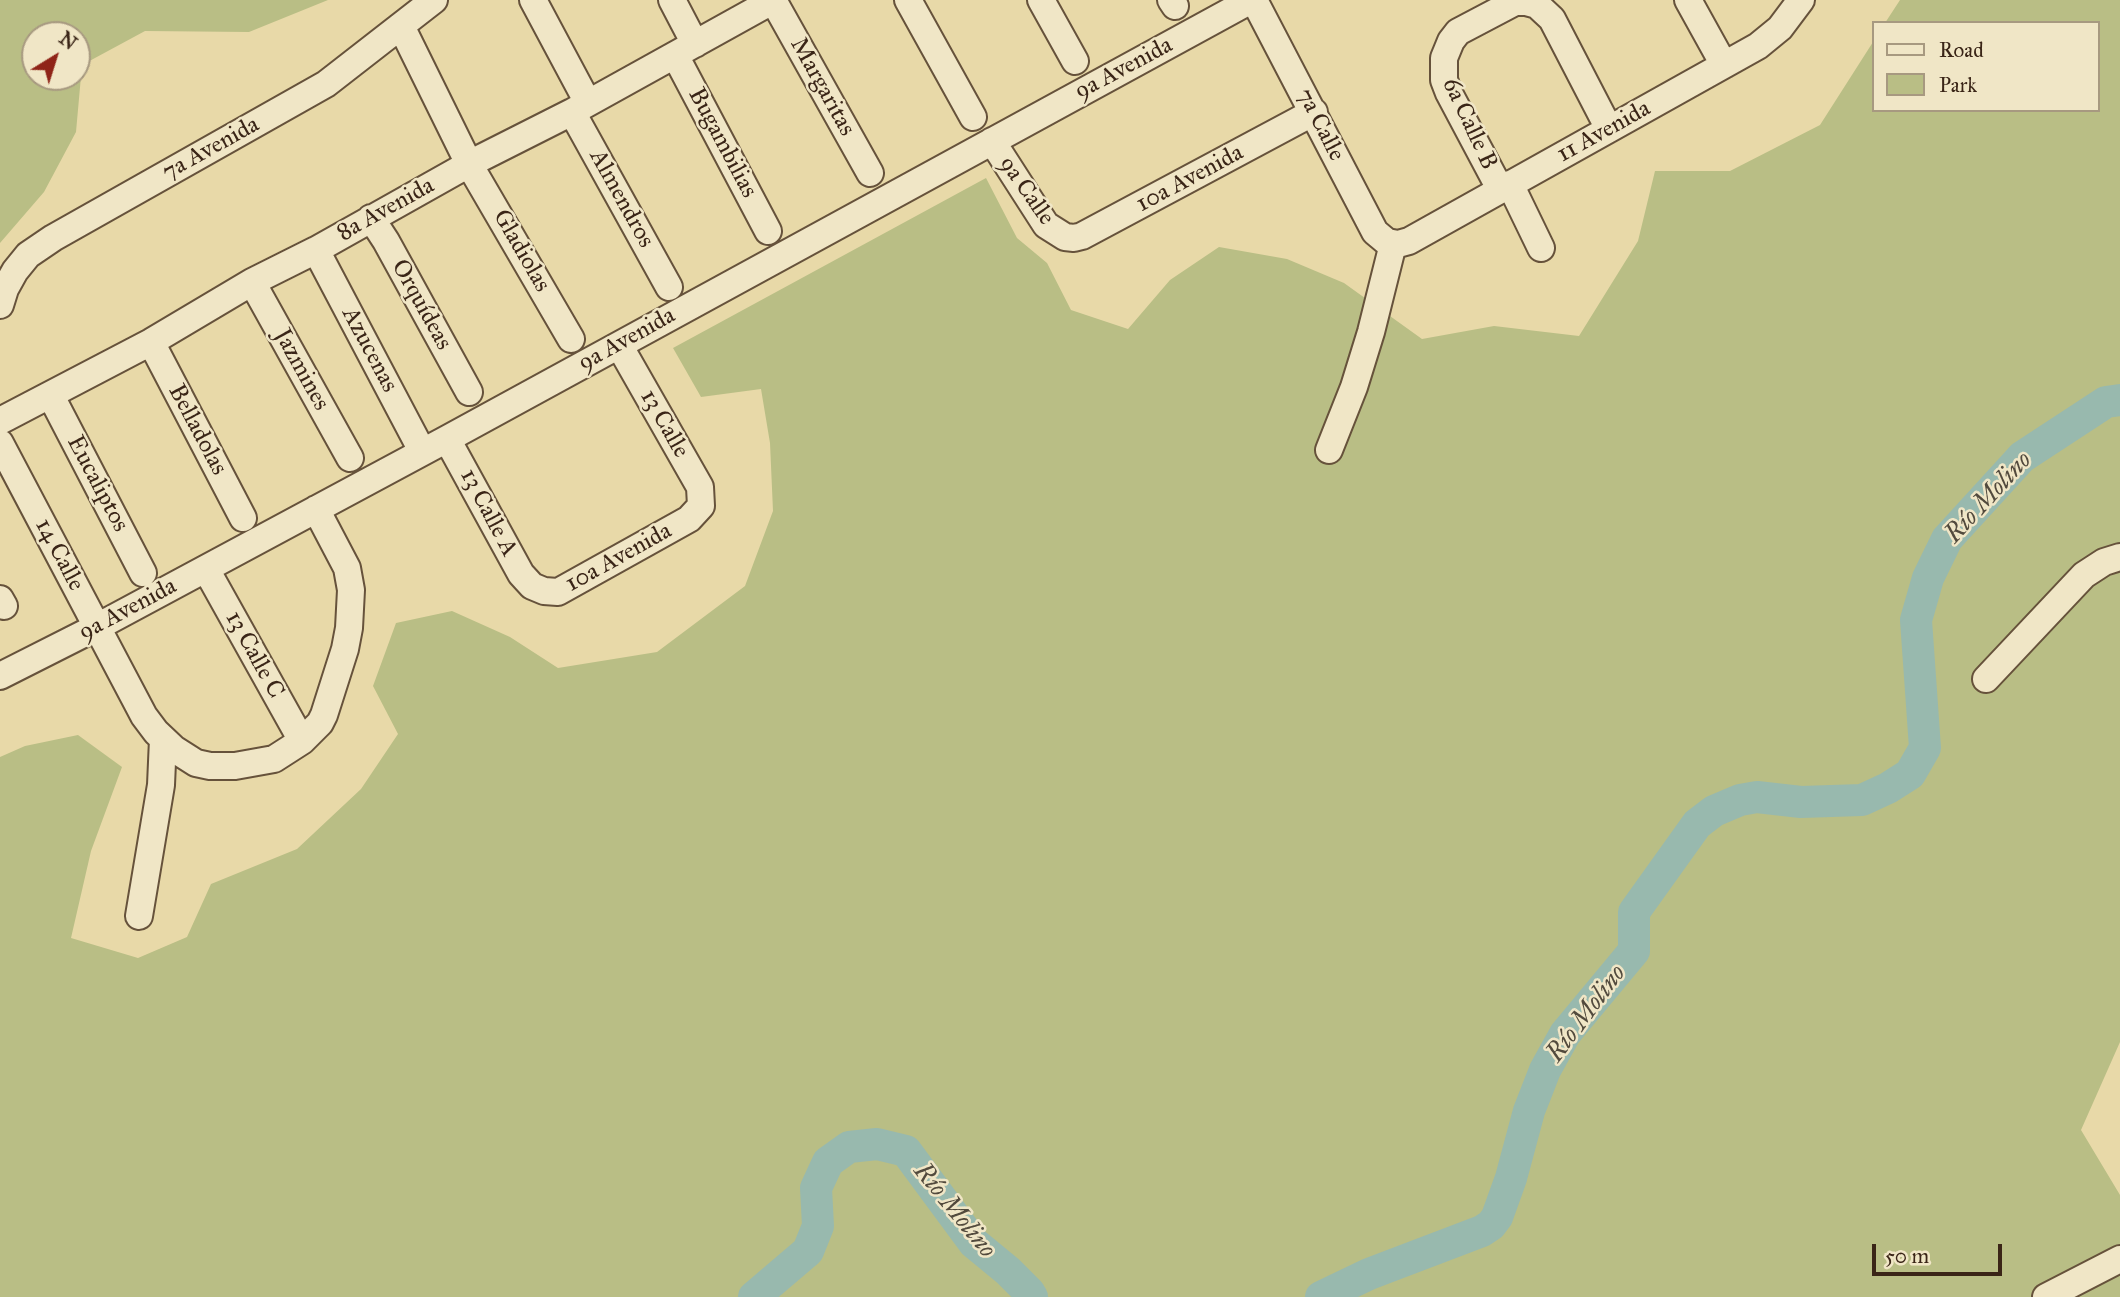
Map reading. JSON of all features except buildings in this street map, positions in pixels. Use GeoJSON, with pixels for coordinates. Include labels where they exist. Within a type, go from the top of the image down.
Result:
{"type":"FeatureCollection","features":[{"type":"Feature","properties":{"kind":"street","name":"7a Avenida"},"geometry":{"type":"LineString","coordinates":[[0,304],[15,271],[28,255],[53,237],[326,83],[434,0]]}},
{"type":"Feature","properties":{"kind":"street","name":"Almendros"},"geometry":{"type":"LineString","coordinates":[[533,0],[580,107],[669,287]]}},
{"type":"Feature","properties":{"kind":"street","name":"Bugambilias"},"geometry":{"type":"LineString","coordinates":[[672,0],[685,49],[768,231]]}},
{"type":"Feature","properties":{"kind":"street","name":"8a Avenida"},"geometry":{"type":"LineString","coordinates":[[0,421],[151,342],[252,282],[316,250],[774,0]]}},
{"type":"Feature","properties":{"kind":"street","name":"Margaritas"},"geometry":{"type":"LineString","coordinates":[[774,0],[870,173]]}},
{"type":"Feature","properties":{"kind":"street"},"geometry":{"type":"LineString","coordinates":[[908,0],[973,117]]}},
{"type":"Feature","properties":{"kind":"street"},"geometry":{"type":"LineString","coordinates":[[1041,0],[1076,61]]}},
{"type":"Feature","properties":{"kind":"street","name":"7a Calle"},"geometry":{"type":"LineString","coordinates":[[1253,0],[1375,232],[1383,240],[1393,243]]}},
{"type":"Feature","properties":{"kind":"street","name":"9a Avenida"},"geometry":{"type":"LineString","coordinates":[[0,676],[97,627],[447,439],[1253,0]]}},
{"type":"Feature","properties":{"kind":"street"},"geometry":{"type":"LineString","coordinates":[[1688,0],[1724,65]]}},
{"type":"Feature","properties":{"kind":"street","name":"11 Avenida"},"geometry":{"type":"LineString","coordinates":[[1393,243],[1409,241],[1758,46],[1780,28],[1801,0]]}},
{"type":"Feature","properties":{"kind":"street","name":"6a Calle B"},"geometry":{"type":"LineString","coordinates":[[1541,248],[1449,93],[1444,80],[1444,58],[1451,41],[1458,32],[1515,2],[1537,5],[1552,19],[1609,129]]}},
{"type":"Feature","properties":{"kind":"street"},"geometry":{"type":"LineString","coordinates":[[401,26],[470,164]]}},
{"type":"Feature","properties":{"kind":"street","name":"10a Avenida"},"geometry":{"type":"LineString","coordinates":[[1065,237],[1074,239],[1082,236],[1314,113]]}},
{"type":"Feature","properties":{"kind":"street","name":"9a Calle"},"geometry":{"type":"LineString","coordinates":[[992,141],[1046,225],[1065,237]]}},
{"type":"Feature","properties":{"kind":"street","name":"Gladiolas"},"geometry":{"type":"LineString","coordinates":[[470,164],[571,338]]}},
{"type":"Feature","properties":{"kind":"street","name":"Orquídeas"},"geometry":{"type":"LineString","coordinates":[[371,218],[469,392]]}},
{"type":"Feature","properties":{"kind":"street"},"geometry":{"type":"LineString","coordinates":[[1329,450],[1371,332],[1393,243]]}},
{"type":"Feature","properties":{"kind":"street","name":"Azucenas"},"geometry":{"type":"LineString","coordinates":[[316,250],[422,451]]}},
{"type":"Feature","properties":{"kind":"street","name":"Jazmines"},"geometry":{"type":"LineString","coordinates":[[252,282],[350,458]]}},
{"type":"Feature","properties":{"kind":"street","name":"Belladolas"},"geometry":{"type":"LineString","coordinates":[[151,342],[243,517]]}},
{"type":"Feature","properties":{"kind":"street","name":"13 Calle"},"geometry":{"type":"LineString","coordinates":[[619,345],[700,487],[701,506]]}},
{"type":"Feature","properties":{"kind":"street","name":"Eucaliptos"},"geometry":{"type":"LineString","coordinates":[[51,396],[143,573]]}},
{"type":"Feature","properties":{"kind":"street","name":"13 Calle A"},"geometry":{"type":"LineString","coordinates":[[447,439],[521,574],[532,586]]}},
{"type":"Feature","properties":{"kind":"street","name":"14 Calle"},"geometry":{"type":"LineString","coordinates":[[3,458],[144,716],[174,750],[196,763],[210,766],[259,763],[274,759],[302,741]]}},
{"type":"Feature","properties":{"kind":"street","name":"10a Avenida"},"geometry":{"type":"LineString","coordinates":[[532,586],[544,591],[558,592],[689,519],[701,506]]}},
{"type":"Feature","properties":{"kind":"street"},"geometry":{"type":"LineString","coordinates":[[302,741],[320,723],[345,649],[351,606],[347,568],[316,509]]}},
{"type":"Feature","properties":{"kind":"street"},"geometry":{"type":"LineString","coordinates":[[1986,679],[2084,575],[2104,562],[2120,557]]}},
{"type":"Feature","properties":{"kind":"street","name":"13 Calle C"},"geometry":{"type":"LineString","coordinates":[[206,569],[302,741]]}},
{"type":"Feature","properties":{"kind":"street"},"geometry":{"type":"LineString","coordinates":[[139,916],[161,785],[163,739]]}},
{"type":"Feature","properties":{"kind":"street"},"geometry":{"type":"LineString","coordinates":[[2046,1297],[2120,1259]]}},
{"type":"Feature","properties":{"kind":"green space"},"geometry":{"type":"Polygon","coordinates":[[[0,0],[328,0],[249,32],[145,31],[91,60],[91,21],[21,21],[21,91],[80,91],[76,132],[44,192],[0,243],[0,0]]]}},
{"type":"Feature","properties":{"kind":"green space"},"geometry":{"type":"Polygon","coordinates":[[[1900,0],[2120,0],[2120,1042],[2081,1130],[2120,1195],[2120,1297],[0,1297],[0,757],[25,746],[78,735],[122,767],[91,851],[71,938],[138,958],[187,937],[211,884],[297,849],[361,789],[398,734],[373,686],[396,623],[452,611],[510,637],[558,668],[657,652],[745,586],[773,511],[770,443],[761,389],[701,397],[673,348],[986,178],[1017,238],[1047,263],[1071,310],[1128,329],[1170,280],[1219,247],[1287,259],[1344,283],[1422,339],[1494,326],[1579,336],[1638,241],[1655,171],[1730,171],[1820,125],[1871,45],[1871,112],[2099,112],[2099,21],[1886,21],[1900,0]]]}},
{"type":"Feature","properties":{"kind":"waterway","name":"Río Molino"},"geometry":{"type":"LineString","coordinates":[[1321,1297],[1369,1274],[1482,1231],[1491,1225],[1497,1217],[1511,1178],[1529,1111],[1545,1070],[1565,1034],[1634,951],[1634,912],[1697,824],[1714,811],[1740,800],[1757,797],[1801,802],[1862,800],[1910,774],[1925,748],[1916,620],[1928,578],[1947,539],[2022,457],[2106,402],[2120,400]]}},
{"type":"Feature","properties":{"kind":"waterway","name":"Río Molino"},"geometry":{"type":"LineString","coordinates":[[754,1297],[808,1251],[818,1226],[816,1188],[828,1162],[849,1147],[877,1144],[906,1151],[974,1243],[1008,1271],[1032,1297]]}}]}
